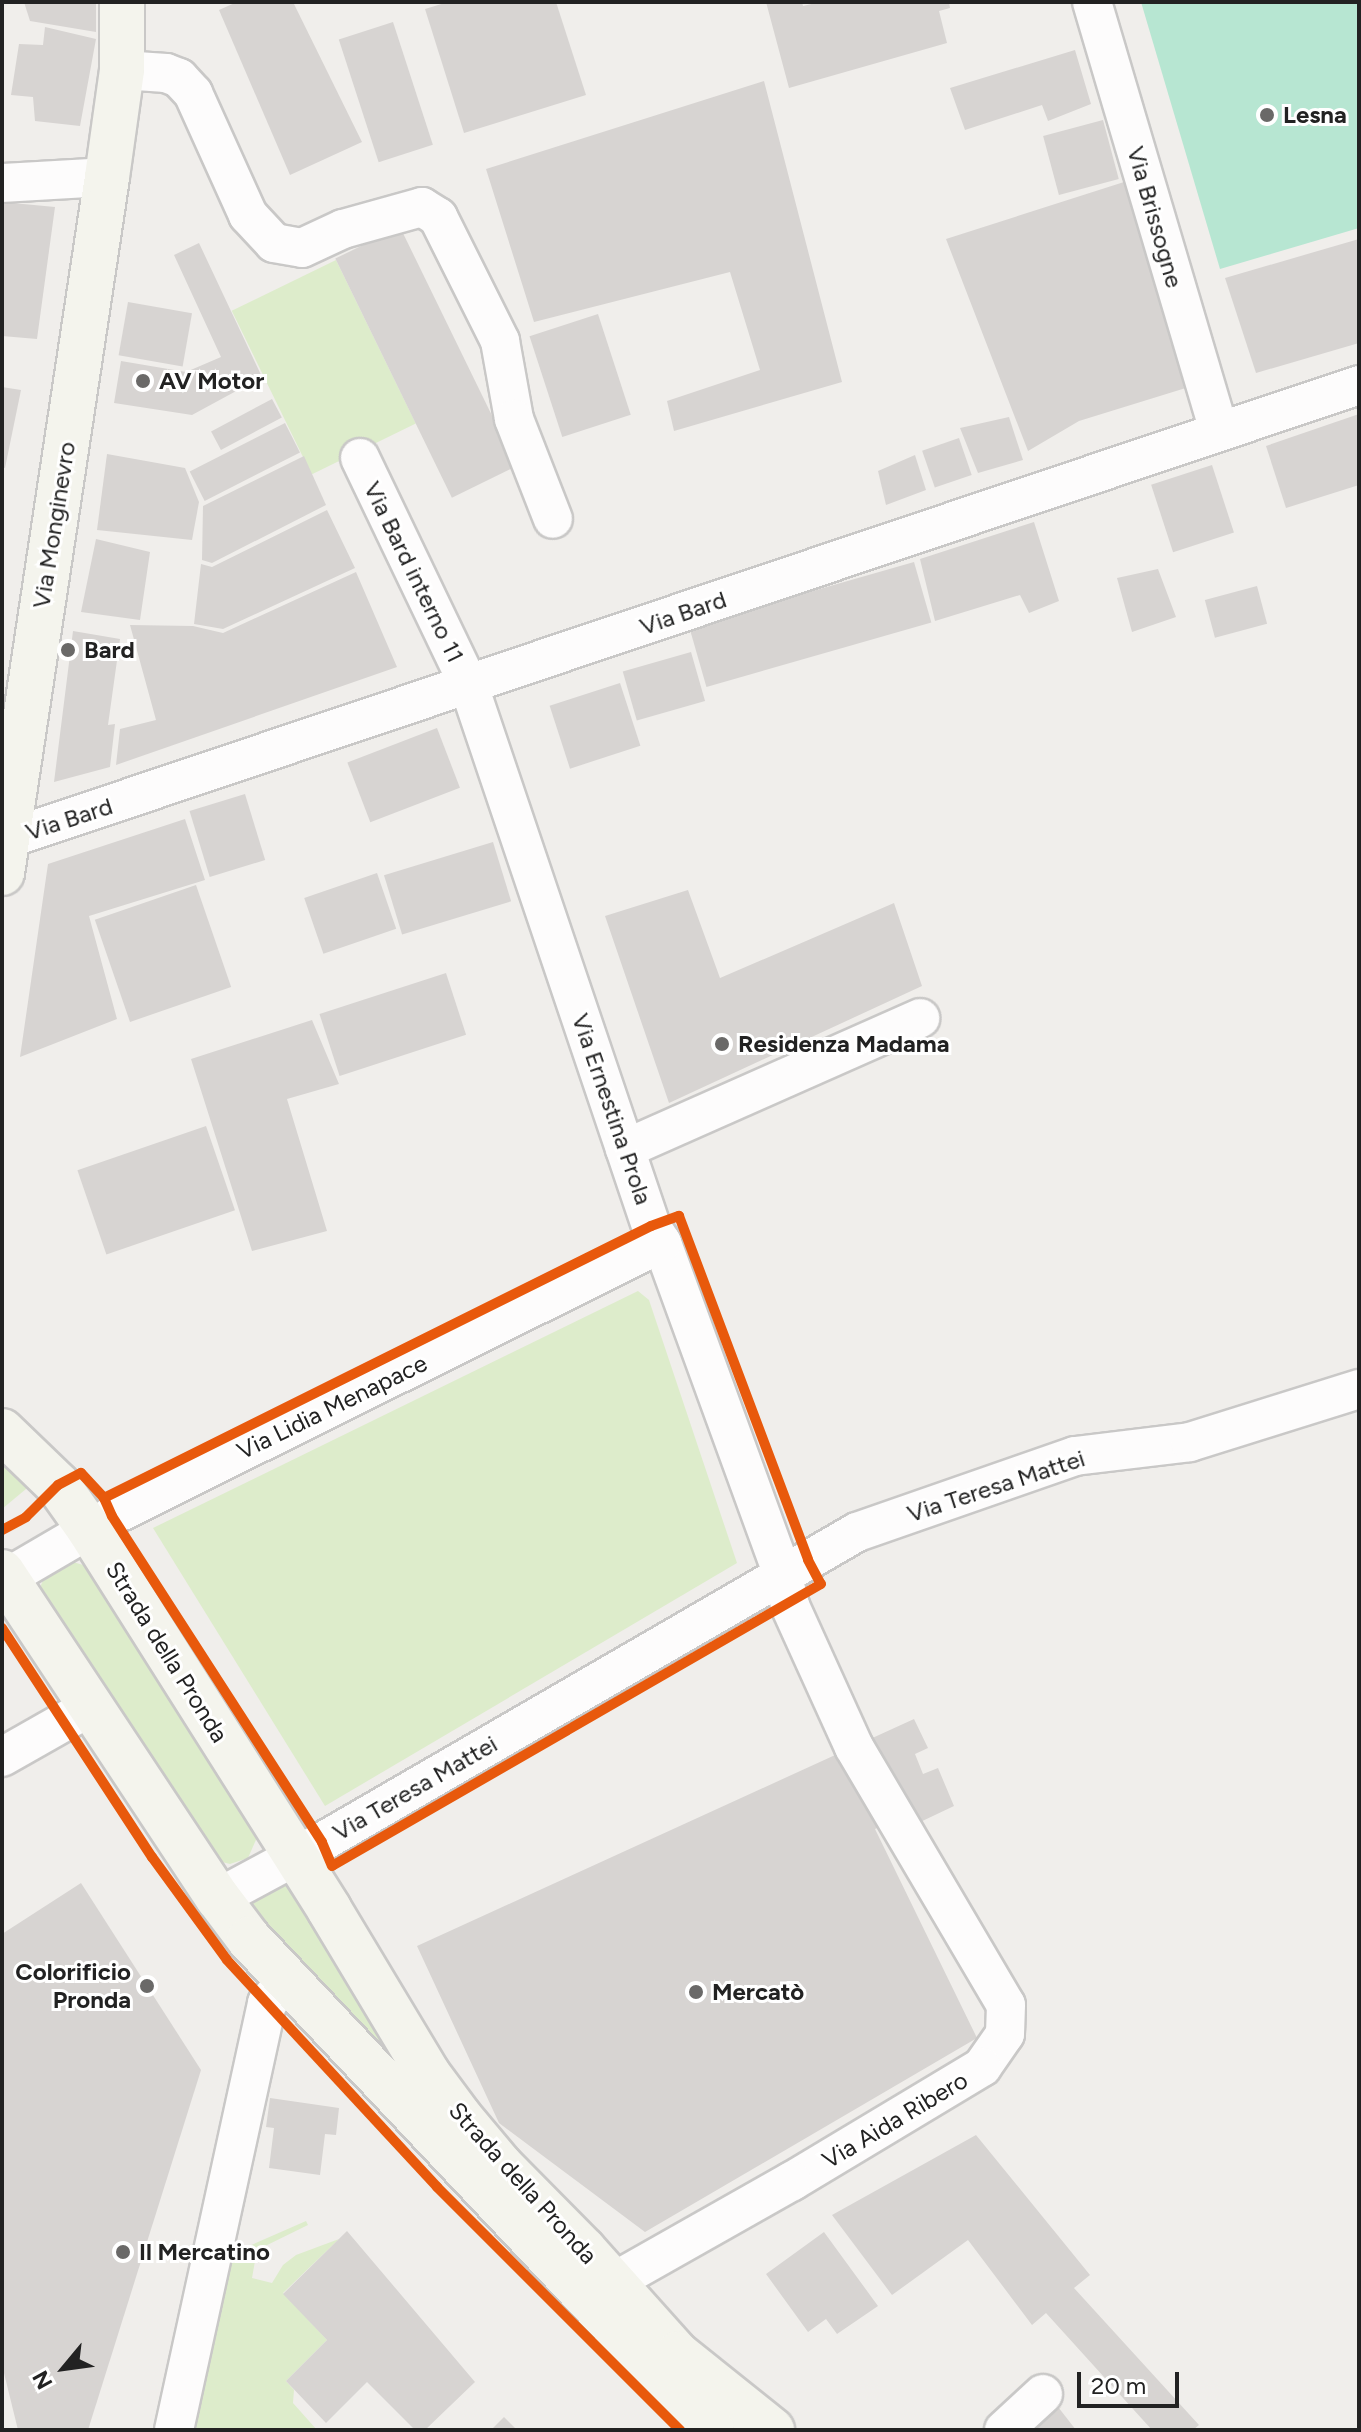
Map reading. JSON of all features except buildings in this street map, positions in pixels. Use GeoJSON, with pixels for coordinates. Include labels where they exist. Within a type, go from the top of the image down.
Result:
{"type":"FeatureCollection","features":[{"type":"Feature","properties":{"kind":"street","name":"Via Monginevro"},"geometry":{"type":"LineString","coordinates":[[4,856],[122,70],[122,2]]}},
{"type":"Feature","properties":{"kind":"street","name":"Via Brissogne"},"geometry":{"type":"LineString","coordinates":[[1092,2],[1219,431]]}},
{"type":"Feature","properties":{"kind":"street"},"geometry":{"type":"LineString","coordinates":[[122,70],[166,73],[179,78],[193,93],[248,215],[274,243],[302,248],[343,229],[422,207],[438,217],[500,341],[514,419],[553,519]]}},
{"type":"Feature","properties":{"kind":"street"},"geometry":{"type":"LineString","coordinates":[[2,183],[107,177]]}},
{"type":"Feature","properties":{"kind":"street","name":"Via Bard"},"geometry":{"type":"LineString","coordinates":[[4,856],[469,686],[1359,385]]}},
{"type":"Feature","properties":{"kind":"street","name":"Via Bard interno 11"},"geometry":{"type":"LineString","coordinates":[[360,458],[469,686]]}},
{"type":"Feature","properties":{"kind":"street","name":"Via Ernestina Prola"},"geometry":{"type":"LineString","coordinates":[[469,686],[651,1226],[662,1243],[782,1573]]}},
{"type":"Feature","properties":{"kind":"street"},"geometry":{"type":"LineString","coordinates":[[625,1149],[920,1018]]}},
{"type":"Feature","properties":{"kind":"street","name":"Via Lidia Menapace"},"geometry":{"type":"LineString","coordinates":[[4,1575],[89,1529],[662,1243]]}},
{"type":"Feature","properties":{"kind":"street","name":"Via Teresa Mattei"},"geometry":{"type":"LineString","coordinates":[[295,1856],[857,1532],[1075,1456],[1190,1442],[1359,1389]]}},
{"type":"Feature","properties":{"kind":"street","name":"Strada della Pronda"},"geometry":{"type":"LineString","coordinates":[[2,1431],[58,1485],[89,1529],[428,2074],[501,2166],[677,2354],[772,2430]]}},
{"type":"Feature","properties":{"kind":"street","name":"Via Aida Ribero"},"geometry":{"type":"LineString","coordinates":[[612,2283],[792,2181],[982,2067],[1005,2034],[1006,2005],[854,1747],[790,1606],[782,1573]]}},
{"type":"Feature","properties":{"kind":"street","name":"Strada della Pronda"},"geometry":{"type":"LineString","coordinates":[[4,1575],[218,1898],[286,1982],[366,2062],[712,2430]]}},
{"type":"Feature","properties":{"kind":"street"},"geometry":{"type":"LineString","coordinates":[[2,1757],[90,1707]]}},
{"type":"Feature","properties":{"kind":"street"},"geometry":{"type":"LineString","coordinates":[[218,1898],[295,1856]]}},
{"type":"Feature","properties":{"kind":"street"},"geometry":{"type":"LineString","coordinates":[[174,2430],[267,2003],[286,1982]]}},
{"type":"Feature","properties":{"kind":"street"},"geometry":{"type":"LineString","coordinates":[[1004,2430],[1043,2394]]}},
{"type":"Feature","properties":{"kind":"green space","name":"Lesna"},"geometry":{"type":"Polygon","coordinates":[[[1141,2],[1359,2],[1359,228],[1220,269],[1141,2]]]}},
{"type":"Feature","properties":{"kind":"green space"},"geometry":{"type":"Polygon","coordinates":[[[336,260],[416,424],[312,474],[232,311],[336,260]]]}},
{"type":"Feature","properties":{"kind":"green space"},"geometry":{"type":"Polygon","coordinates":[[[638,1291],[649,1300],[737,1563],[325,1806],[153,1528],[638,1291]]]}},
{"type":"Feature","properties":{"kind":"green space"},"geometry":{"type":"Polygon","coordinates":[[[2,1455],[32,1484],[2,1509],[2,1455]]]}},
{"type":"Feature","properties":{"kind":"green space"},"geometry":{"type":"Polygon","coordinates":[[[66,1560],[90,1567],[259,1833],[248,1858],[230,1864],[214,1860],[42,1605],[41,1585],[47,1572],[66,1560]]]}},
{"type":"Feature","properties":{"kind":"green space"},"geometry":{"type":"Polygon","coordinates":[[[285,1881],[290,1882],[434,2122],[250,1908],[251,1901],[285,1881]]]}},
{"type":"Feature","properties":{"kind":"green space"},"geometry":{"type":"Polygon","coordinates":[[[306,2221],[308,2225],[257,2250],[252,2278],[272,2283],[283,2265],[296,2255],[339,2239],[283,2293],[327,2340],[286,2381],[294,2390],[293,2403],[317,2430],[188,2430],[224,2257],[306,2221]]]}},
{"type":"Feature","properties":{"kind":"cycle path"},"geometry":{"type":"LineString","coordinates":[[2,1530],[26,1517],[58,1485],[81,1473],[104,1498],[651,1226],[679,1216],[808,1560],[821,1584],[332,1866],[322,1842],[112,1516],[104,1498]]}},
{"type":"Feature","properties":{"kind":"cycle path"},"geometry":{"type":"LineString","coordinates":[[2,1628],[152,1857],[227,1960],[437,2187],[680,2430]]}},
{"type":"Feature","properties":{"kind":"place","name":"Lesna"},"geometry":{"type":"Point","coordinates":[1267,115]}},
{"type":"Feature","properties":{"kind":"place","name":"AV Motor"},"geometry":{"type":"Point","coordinates":[143,381]}},
{"type":"Feature","properties":{"kind":"place","name":"Bard"},"geometry":{"type":"Point","coordinates":[68,650]}},
{"type":"Feature","properties":{"kind":"place","name":"Residenza Madama"},"geometry":{"type":"Point","coordinates":[722,1044]}},
{"type":"Feature","properties":{"kind":"place","name":"Colorificio Pronda"},"geometry":{"type":"Point","coordinates":[147,1986]}},
{"type":"Feature","properties":{"kind":"place","name":"Mercatò"},"geometry":{"type":"Point","coordinates":[696,1992]}},
{"type":"Feature","properties":{"kind":"place","name":"Il Mercatino"},"geometry":{"type":"Point","coordinates":[123,2252]}}]}
